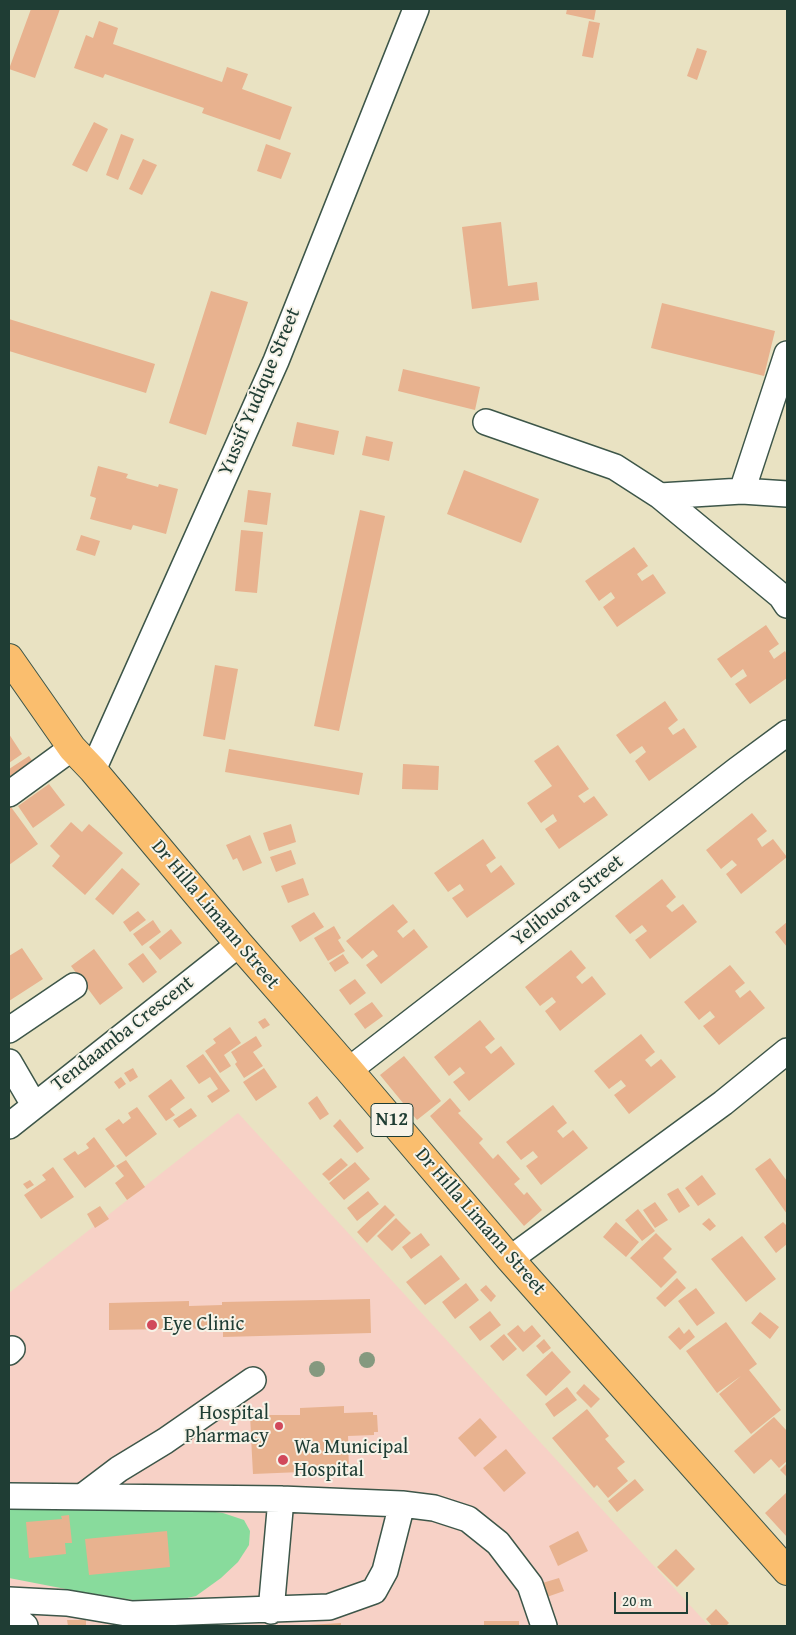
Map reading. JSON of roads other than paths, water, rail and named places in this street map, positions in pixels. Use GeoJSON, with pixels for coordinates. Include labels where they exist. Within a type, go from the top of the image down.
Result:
{"type":"FeatureCollection","features":[{"type":"Feature","properties":{"kind":"highway","name":"Dr Hilla Limann Street"},"geometry":{"type":"LineString","coordinates":[[9,658],[72,748],[93,770],[239,944],[510,1259],[787,1571]]}},
{"type":"Feature","properties":{"kind":"street","name":"Yussif Yudique Street"},"geometry":{"type":"LineString","coordinates":[[93,770],[276,361],[416,9]]}},
{"type":"Feature","properties":{"kind":"street"},"geometry":{"type":"LineString","coordinates":[[742,491],[787,354]]}},
{"type":"Feature","properties":{"kind":"street"},"geometry":{"type":"LineString","coordinates":[[486,422],[615,467],[660,496],[781,596],[787,605]]}},
{"type":"Feature","properties":{"kind":"street"},"geometry":{"type":"LineString","coordinates":[[660,496],[742,491],[787,494]]}},
{"type":"Feature","properties":{"kind":"street","name":"Yelibuora Street"},"geometry":{"type":"LineString","coordinates":[[349,1070],[787,733]]}},
{"type":"Feature","properties":{"kind":"street"},"geometry":{"type":"LineString","coordinates":[[9,794],[72,748]]}},
{"type":"Feature","properties":{"kind":"street","name":"Tendaamba Crescent"},"geometry":{"type":"LineString","coordinates":[[9,1126],[239,944]]}},
{"type":"Feature","properties":{"kind":"street"},"geometry":{"type":"LineString","coordinates":[[9,1030],[74,986]]}},
{"type":"Feature","properties":{"kind":"street"},"geometry":{"type":"LineString","coordinates":[[510,1259],[723,1102],[787,1051]]}},
{"type":"Feature","properties":{"kind":"street"},"geometry":{"type":"LineString","coordinates":[[9,1062],[34,1105]]}},
{"type":"Feature","properties":{"kind":"street"},"geometry":{"type":"LineString","coordinates":[[82,1497],[119,1469],[165,1441],[253,1380]]}},
{"type":"Feature","properties":{"kind":"street"},"geometry":{"type":"LineString","coordinates":[[9,1496],[281,1499],[402,1504],[434,1508],[468,1519],[498,1543],[530,1585],[544,1626]]}},
{"type":"Feature","properties":{"kind":"street"},"geometry":{"type":"LineString","coordinates":[[271,1611],[281,1499]]}},
{"type":"Feature","properties":{"kind":"street"},"geometry":{"type":"LineString","coordinates":[[9,1600],[67,1603],[128,1620],[329,1607],[374,1591],[385,1571],[402,1504]]}},
{"type":"Feature","properties":{"kind":"street"},"geometry":{"type":"LineString","coordinates":[[9,1613],[25,1626]]}},
{"type":"Feature","properties":{"kind":"place","name":"Eye Clinic"},"geometry":{"type":"Point","coordinates":[152,1325]}},
{"type":"Feature","properties":{"kind":"place","name":"Hospital Pharmacy"},"geometry":{"type":"Point","coordinates":[279,1426]}},
{"type":"Feature","properties":{"kind":"place","name":"Wa Municipal Hospital"},"geometry":{"type":"Point","coordinates":[283,1460]}}]}
